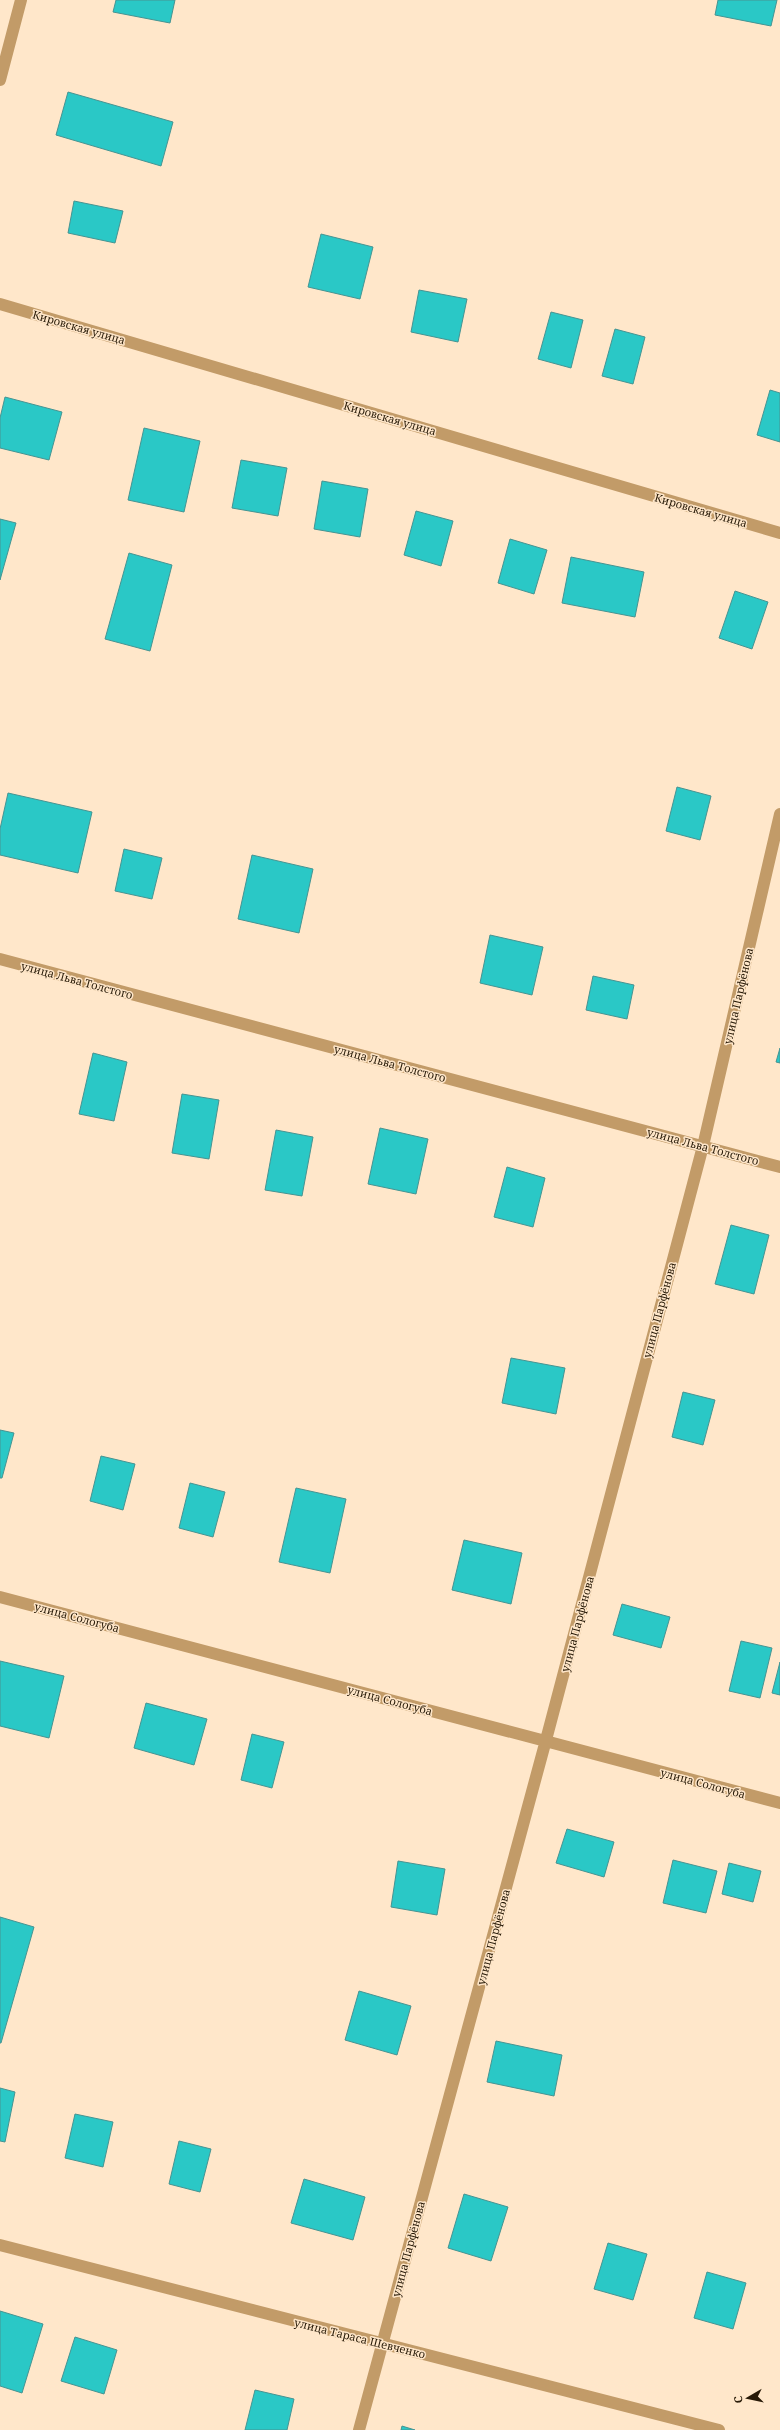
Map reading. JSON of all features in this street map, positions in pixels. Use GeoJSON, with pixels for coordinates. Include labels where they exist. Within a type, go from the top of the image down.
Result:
{"type":"FeatureCollection","features":[{"type":"Feature","properties":{"kind":"street"},"geometry":{"type":"LineString","coordinates":[[0,80],[22,0]]}},
{"type":"Feature","properties":{"kind":"street","name":"Кировская улица"},"geometry":{"type":"LineString","coordinates":[[0,304],[780,533]]}},
{"type":"Feature","properties":{"kind":"street","name":"улица Парфёнова"},"geometry":{"type":"LineString","coordinates":[[359,2430],[546,1740],[703,1146],[780,814]]}},
{"type":"Feature","properties":{"kind":"street","name":"улица Льва Толстого"},"geometry":{"type":"LineString","coordinates":[[0,959],[780,1167]]}},
{"type":"Feature","properties":{"kind":"street","name":"улица Сологуба"},"geometry":{"type":"LineString","coordinates":[[0,1597],[780,1803]]}},
{"type":"Feature","properties":{"kind":"street","name":"улица Тараса Шевченко"},"geometry":{"type":"LineString","coordinates":[[0,2244],[719,2430]]}},
{"type":"Feature","properties":{"kind":"building"},"geometry":{"type":"Polygon","coordinates":[[[116,0],[175,0],[170,23],[113,12],[116,0]]]}},
{"type":"Feature","properties":{"kind":"building"},"geometry":{"type":"Polygon","coordinates":[[[718,0],[777,0],[771,26],[715,15],[718,0]]]}},
{"type":"Feature","properties":{"kind":"building"},"geometry":{"type":"Polygon","coordinates":[[[68,92],[173,122],[161,166],[56,135],[68,92]]]}},
{"type":"Feature","properties":{"kind":"building"},"geometry":{"type":"Polygon","coordinates":[[[74,201],[123,211],[115,243],[68,233],[74,201]]]}},
{"type":"Feature","properties":{"kind":"building"},"geometry":{"type":"Polygon","coordinates":[[[321,234],[373,247],[360,299],[308,287],[321,234]]]}},
{"type":"Feature","properties":{"kind":"building"},"geometry":{"type":"Polygon","coordinates":[[[419,290],[467,299],[458,342],[411,332],[419,290]]]}},
{"type":"Feature","properties":{"kind":"building"},"geometry":{"type":"Polygon","coordinates":[[[551,312],[583,320],[571,368],[538,359],[551,312]]]}},
{"type":"Feature","properties":{"kind":"building"},"geometry":{"type":"Polygon","coordinates":[[[615,329],[645,337],[633,384],[602,376],[615,329]]]}},
{"type":"Feature","properties":{"kind":"building"},"geometry":{"type":"Polygon","coordinates":[[[770,390],[780,393],[780,442],[757,435],[770,390]]]}},
{"type":"Feature","properties":{"kind":"building"},"geometry":{"type":"Polygon","coordinates":[[[5,397],[62,412],[49,460],[0,448],[0,418],[5,397]]]}},
{"type":"Feature","properties":{"kind":"building"},"geometry":{"type":"Polygon","coordinates":[[[144,428],[200,441],[184,512],[128,500],[144,428]]]}},
{"type":"Feature","properties":{"kind":"building"},"geometry":{"type":"Polygon","coordinates":[[[241,460],[287,468],[278,516],[232,508],[241,460]]]}},
{"type":"Feature","properties":{"kind":"building"},"geometry":{"type":"Polygon","coordinates":[[[322,481],[368,489],[360,537],[314,529],[322,481]]]}},
{"type":"Feature","properties":{"kind":"building"},"geometry":{"type":"Polygon","coordinates":[[[416,511],[453,521],[441,566],[404,555],[416,511]]]}},
{"type":"Feature","properties":{"kind":"building"},"geometry":{"type":"Polygon","coordinates":[[[0,519],[16,523],[0,580],[0,519]]]}},
{"type":"Feature","properties":{"kind":"building"},"geometry":{"type":"Polygon","coordinates":[[[510,539],[547,550],[534,594],[498,583],[510,539]]]}},
{"type":"Feature","properties":{"kind":"building"},"geometry":{"type":"Polygon","coordinates":[[[129,553],[172,565],[150,651],[105,639],[129,553]]]}},
{"type":"Feature","properties":{"kind":"building"},"geometry":{"type":"Polygon","coordinates":[[[571,557],[644,572],[635,617],[562,603],[571,557]]]}},
{"type":"Feature","properties":{"kind":"building"},"geometry":{"type":"Polygon","coordinates":[[[735,591],[768,602],[752,649],[719,638],[735,591]]]}},
{"type":"Feature","properties":{"kind":"building"},"geometry":{"type":"Polygon","coordinates":[[[677,787],[711,796],[700,840],[666,831],[677,787]]]}},
{"type":"Feature","properties":{"kind":"building"},"geometry":{"type":"Polygon","coordinates":[[[8,793],[92,812],[78,873],[0,855],[0,829],[8,793]]]}},
{"type":"Feature","properties":{"kind":"building"},"geometry":{"type":"Polygon","coordinates":[[[124,849],[162,858],[152,899],[115,891],[124,849]]]}},
{"type":"Feature","properties":{"kind":"building"},"geometry":{"type":"Polygon","coordinates":[[[252,855],[313,869],[299,933],[238,919],[252,855]]]}},
{"type":"Feature","properties":{"kind":"building"},"geometry":{"type":"Polygon","coordinates":[[[490,935],[543,947],[532,995],[480,983],[490,935]]]}},
{"type":"Feature","properties":{"kind":"building"},"geometry":{"type":"Polygon","coordinates":[[[593,976],[634,985],[627,1019],[586,1010],[593,976]]]}},
{"type":"Feature","properties":{"kind":"building"},"geometry":{"type":"Polygon","coordinates":[[[780,1048],[780,1063],[776,1062],[780,1048]]]}},
{"type":"Feature","properties":{"kind":"building"},"geometry":{"type":"Polygon","coordinates":[[[93,1053],[127,1062],[114,1121],[79,1114],[93,1053]]]}},
{"type":"Feature","properties":{"kind":"building"},"geometry":{"type":"Polygon","coordinates":[[[182,1094],[219,1100],[209,1159],[172,1153],[182,1094]]]}},
{"type":"Feature","properties":{"kind":"building"},"geometry":{"type":"Polygon","coordinates":[[[380,1128],[428,1139],[416,1194],[368,1184],[380,1128]]]}},
{"type":"Feature","properties":{"kind":"building"},"geometry":{"type":"Polygon","coordinates":[[[276,1130],[313,1137],[302,1196],[265,1190],[276,1130]]]}},
{"type":"Feature","properties":{"kind":"building"},"geometry":{"type":"Polygon","coordinates":[[[507,1167],[545,1178],[533,1227],[494,1217],[507,1167]]]}},
{"type":"Feature","properties":{"kind":"building"},"geometry":{"type":"Polygon","coordinates":[[[731,1225],[769,1235],[754,1294],[715,1284],[731,1225]]]}},
{"type":"Feature","properties":{"kind":"building"},"geometry":{"type":"Polygon","coordinates":[[[511,1358],[565,1368],[556,1414],[502,1403],[511,1358]]]}},
{"type":"Feature","properties":{"kind":"building"},"geometry":{"type":"Polygon","coordinates":[[[683,1392],[715,1400],[703,1445],[672,1437],[683,1392]]]}},
{"type":"Feature","properties":{"kind":"building"},"geometry":{"type":"Polygon","coordinates":[[[0,1430],[14,1433],[2,1478],[0,1478],[0,1430]]]}},
{"type":"Feature","properties":{"kind":"building"},"geometry":{"type":"Polygon","coordinates":[[[101,1456],[135,1464],[123,1510],[90,1501],[101,1456]]]}},
{"type":"Feature","properties":{"kind":"building"},"geometry":{"type":"Polygon","coordinates":[[[190,1483],[225,1492],[213,1537],[179,1528],[190,1483]]]}},
{"type":"Feature","properties":{"kind":"building"},"geometry":{"type":"Polygon","coordinates":[[[296,1488],[346,1499],[330,1573],[279,1562],[296,1488]]]}},
{"type":"Feature","properties":{"kind":"building"},"geometry":{"type":"Polygon","coordinates":[[[464,1540],[522,1553],[511,1604],[452,1590],[464,1540]]]}},
{"type":"Feature","properties":{"kind":"building"},"geometry":{"type":"Polygon","coordinates":[[[622,1604],[670,1617],[661,1648],[613,1635],[622,1604]]]}},
{"type":"Feature","properties":{"kind":"building"},"geometry":{"type":"Polygon","coordinates":[[[741,1641],[772,1648],[760,1698],[729,1691],[741,1641]]]}},
{"type":"Feature","properties":{"kind":"building"},"geometry":{"type":"Polygon","coordinates":[[[0,1661],[64,1676],[49,1738],[0,1726],[0,1661]]]}},
{"type":"Feature","properties":{"kind":"building"},"geometry":{"type":"Polygon","coordinates":[[[780,1662],[780,1695],[772,1693],[780,1662]]]}},
{"type":"Feature","properties":{"kind":"building"},"geometry":{"type":"Polygon","coordinates":[[[146,1703],[207,1719],[194,1765],[134,1748],[146,1703]]]}},
{"type":"Feature","properties":{"kind":"building"},"geometry":{"type":"Polygon","coordinates":[[[252,1734],[284,1742],[272,1788],[241,1780],[252,1734]]]}},
{"type":"Feature","properties":{"kind":"building"},"geometry":{"type":"Polygon","coordinates":[[[567,1829],[614,1842],[604,1877],[556,1863],[567,1829]]]}},
{"type":"Feature","properties":{"kind":"building"},"geometry":{"type":"Polygon","coordinates":[[[673,1860],[717,1871],[706,1913],[663,1903],[673,1860]]]}},
{"type":"Feature","properties":{"kind":"building"},"geometry":{"type":"Polygon","coordinates":[[[398,1861],[445,1869],[437,1915],[391,1907],[398,1861]]]}},
{"type":"Feature","properties":{"kind":"building"},"geometry":{"type":"Polygon","coordinates":[[[729,1863],[761,1871],[753,1902],[722,1894],[729,1863]]]}},
{"type":"Feature","properties":{"kind":"building"},"geometry":{"type":"Polygon","coordinates":[[[0,1917],[34,1927],[1,2043],[0,2043],[0,1917]]]}},
{"type":"Feature","properties":{"kind":"building"},"geometry":{"type":"Polygon","coordinates":[[[359,1991],[411,2006],[397,2055],[345,2040],[359,1991]]]}},
{"type":"Feature","properties":{"kind":"building"},"geometry":{"type":"Polygon","coordinates":[[[496,2041],[562,2055],[554,2096],[487,2082],[496,2041]]]}},
{"type":"Feature","properties":{"kind":"building"},"geometry":{"type":"Polygon","coordinates":[[[0,2088],[15,2092],[5,2142],[0,2141],[0,2088]]]}},
{"type":"Feature","properties":{"kind":"building"},"geometry":{"type":"Polygon","coordinates":[[[75,2114],[113,2122],[103,2167],[65,2158],[75,2114]]]}},
{"type":"Feature","properties":{"kind":"building"},"geometry":{"type":"Polygon","coordinates":[[[179,2141],[211,2149],[200,2192],[169,2184],[179,2141]]]}},
{"type":"Feature","properties":{"kind":"building"},"geometry":{"type":"Polygon","coordinates":[[[304,2179],[365,2197],[353,2240],[291,2223],[304,2179]]]}},
{"type":"Feature","properties":{"kind":"building"},"geometry":{"type":"Polygon","coordinates":[[[464,2194],[508,2207],[491,2261],[448,2248],[464,2194]]]}},
{"type":"Feature","properties":{"kind":"building"},"geometry":{"type":"Polygon","coordinates":[[[608,2243],[647,2254],[633,2300],[594,2289],[608,2243]]]}},
{"type":"Feature","properties":{"kind":"building"},"geometry":{"type":"Polygon","coordinates":[[[707,2272],[746,2283],[733,2329],[694,2318],[707,2272]]]}},
{"type":"Feature","properties":{"kind":"building"},"geometry":{"type":"Polygon","coordinates":[[[0,2311],[43,2324],[22,2393],[0,2386],[0,2311]]]}},
{"type":"Feature","properties":{"kind":"building"},"geometry":{"type":"Polygon","coordinates":[[[75,2337],[117,2350],[104,2394],[61,2381],[75,2337]]]}},
{"type":"Feature","properties":{"kind":"building"},"geometry":{"type":"Polygon","coordinates":[[[255,2390],[294,2399],[287,2430],[245,2430],[255,2390]]]}},
{"type":"Feature","properties":{"kind":"building"},"geometry":{"type":"Polygon","coordinates":[[[402,2426],[415,2430],[401,2430],[402,2426]]]}}]}
